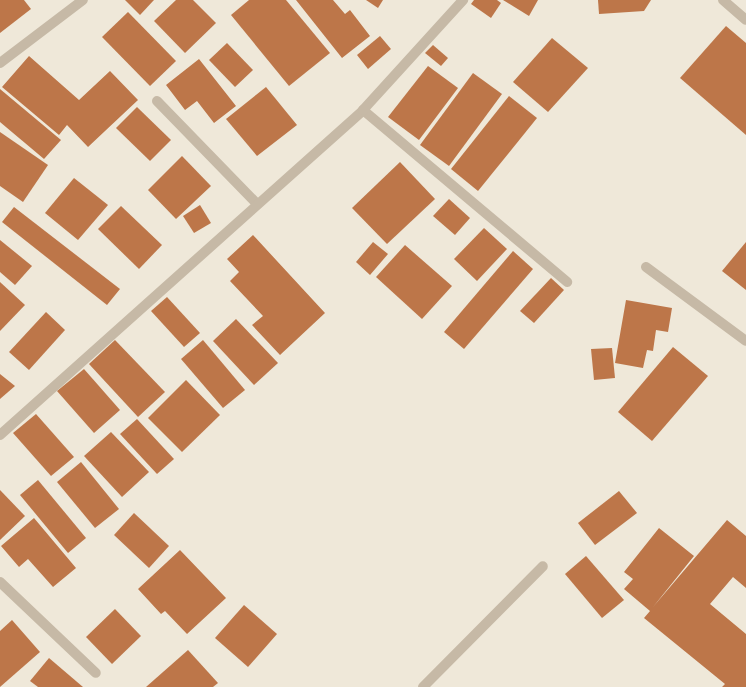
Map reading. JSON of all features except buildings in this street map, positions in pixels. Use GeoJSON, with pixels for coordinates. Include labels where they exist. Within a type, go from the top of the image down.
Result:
{"type":"FeatureCollection","features":[{"type":"Feature","properties":{"kind":"street"},"geometry":{"type":"LineString","coordinates":[[0,63],[83,0]]}},
{"type":"Feature","properties":{"kind":"street"},"geometry":{"type":"LineString","coordinates":[[0,435],[363,110],[463,0]]}},
{"type":"Feature","properties":{"kind":"street"},"geometry":{"type":"LineString","coordinates":[[723,0],[746,20]]}},
{"type":"Feature","properties":{"kind":"street"},"geometry":{"type":"LineString","coordinates":[[157,101],[258,204]]}},
{"type":"Feature","properties":{"kind":"street"},"geometry":{"type":"LineString","coordinates":[[363,110],[568,282]]}},
{"type":"Feature","properties":{"kind":"street"},"geometry":{"type":"LineString","coordinates":[[646,267],[746,342]]}},
{"type":"Feature","properties":{"kind":"street"},"geometry":{"type":"LineString","coordinates":[[423,687],[543,566]]}},
{"type":"Feature","properties":{"kind":"street"},"geometry":{"type":"LineString","coordinates":[[0,582],[96,673]]}}]}
